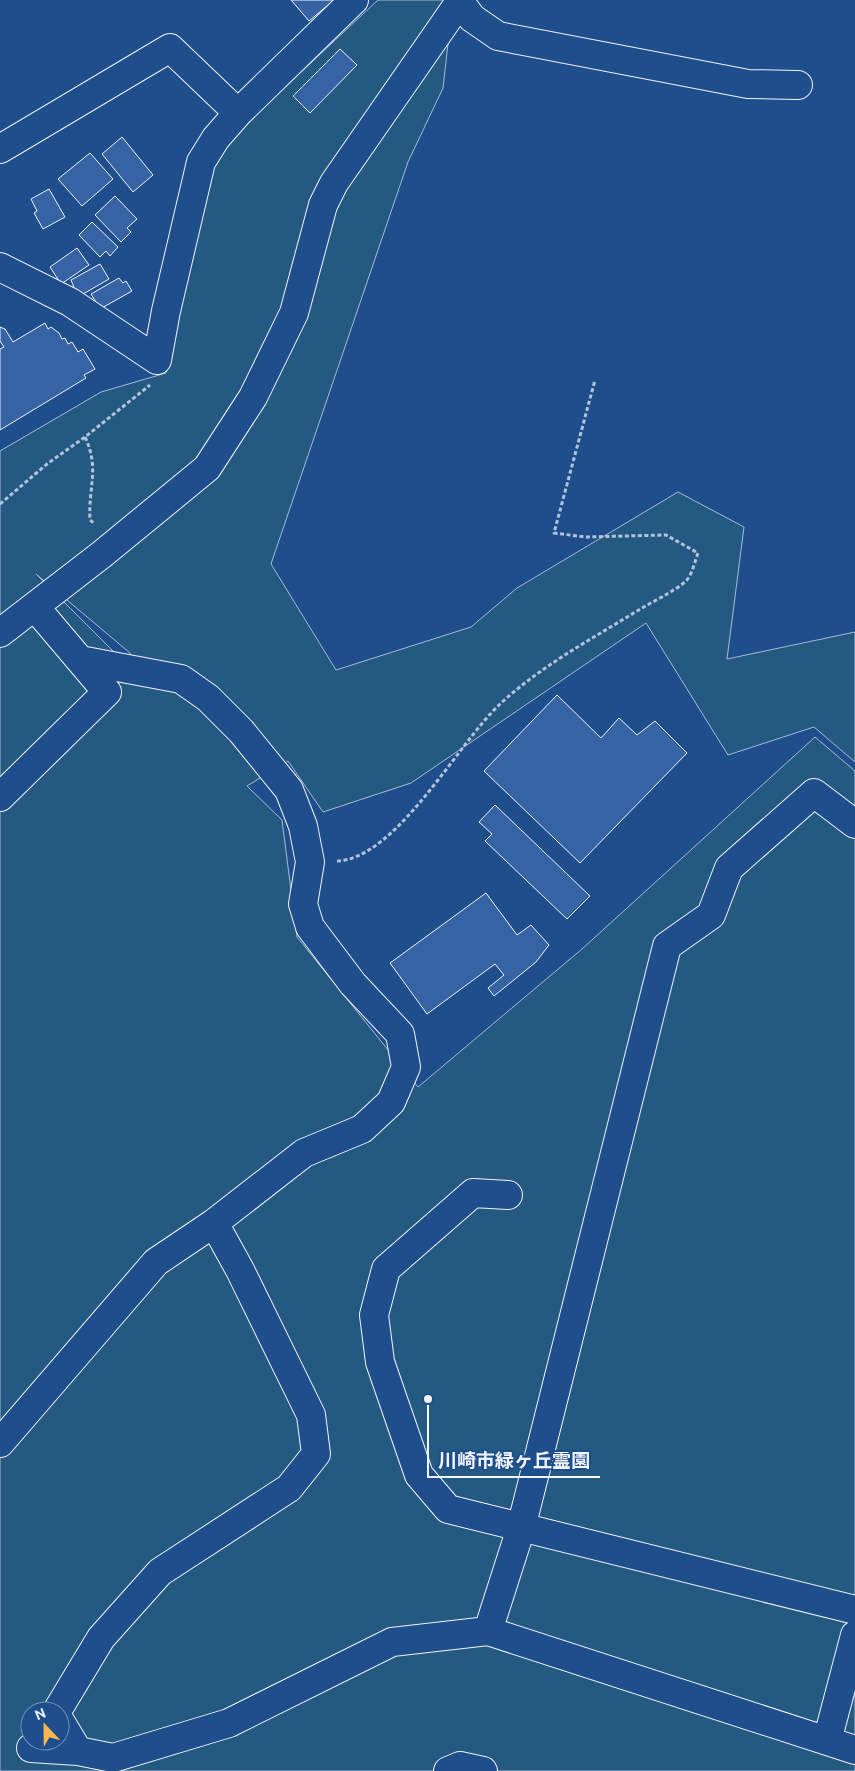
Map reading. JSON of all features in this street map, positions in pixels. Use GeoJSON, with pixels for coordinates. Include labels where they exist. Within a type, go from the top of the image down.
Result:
{"type":"FeatureCollection","features":[{"type":"Feature","properties":{"kind":"street"},"geometry":{"type":"LineString","coordinates":[[0,267],[70,302],[157,360],[166,311],[201,162],[216,138],[238,112],[354,0]]}},
{"type":"Feature","properties":{"kind":"street"},"geometry":{"type":"LineString","coordinates":[[0,633],[207,468],[253,397],[294,313],[323,206],[334,183],[460,1],[472,18],[498,36],[748,84],[798,85]]}},
{"type":"Feature","properties":{"kind":"street"},"geometry":{"type":"LineString","coordinates":[[0,150],[170,48],[238,112]]}},
{"type":"Feature","properties":{"kind":"street"},"geometry":{"type":"LineString","coordinates":[[0,797],[107,692],[35,606]]}},
{"type":"Feature","properties":{"kind":"street"},"geometry":{"type":"LineString","coordinates":[[0,1443],[156,1262],[214,1223],[304,1152],[362,1129],[391,1102],[406,1067],[400,1034],[353,984],[310,926],[303,904],[310,862],[302,826],[289,790],[241,731],[208,698],[181,679],[80,660]]}},
{"type":"Feature","properties":{"kind":"street"},"geometry":{"type":"LineString","coordinates":[[488,1631],[520,1528],[667,946],[711,915],[729,868],[814,793],[855,824]]}},
{"type":"Feature","properties":{"kind":"street"},"geometry":{"type":"LineString","coordinates":[[508,1195],[473,1193],[386,1268],[374,1315],[380,1362],[419,1475],[448,1509],[855,1610]]}},
{"type":"Feature","properties":{"kind":"street"},"geometry":{"type":"LineString","coordinates":[[63,1701],[100,1638],[160,1572],[288,1488],[316,1454],[311,1415],[240,1270],[214,1223]]}},
{"type":"Feature","properties":{"kind":"street"},"geometry":{"type":"LineString","coordinates":[[32,1753],[78,1751],[112,1764],[229,1723],[392,1642],[488,1631],[855,1750]]}},
{"type":"Feature","properties":{"kind":"street"},"geometry":{"type":"LineString","coordinates":[[827,1741],[855,1635]]}},
{"type":"Feature","properties":{"kind":"street"},"geometry":{"type":"LineString","coordinates":[[70,1738],[78,1751]]}},
{"type":"Feature","properties":{"kind":"street"},"geometry":{"type":"LineString","coordinates":[[448,1771],[460,1766],[483,1771]]}},
{"type":"Feature","properties":{"kind":"path"},"geometry":{"type":"LineString","coordinates":[[0,504],[47,464],[85,437],[150,385],[157,360]]}},
{"type":"Feature","properties":{"kind":"path"},"geometry":{"type":"LineString","coordinates":[[310,862],[346,861],[382,842],[428,795],[458,752],[499,704],[552,662],[687,580],[698,553],[666,536],[585,537],[554,533],[595,380]]}},
{"type":"Feature","properties":{"kind":"path"},"geometry":{"type":"LineString","coordinates":[[85,437],[93,453],[94,470],[89,505],[90,520],[97,526]]}},
{"type":"Feature","properties":{"kind":"shaded area"},"geometry":{"type":"Polygon","coordinates":[[[378,0],[453,0],[443,88],[408,162],[271,564],[336,670],[471,627],[517,588],[678,492],[744,527],[727,659],[855,632],[855,762],[814,727],[728,755],[646,623],[411,783],[323,812],[288,761],[247,786],[282,820],[297,937],[418,1087],[582,949],[815,737],[855,771],[855,1771],[0,1771],[0,451],[101,392],[166,373],[207,181],[224,144],[378,0]],[[36,574],[131,669],[130,653],[36,574]]]}},
{"type":"Feature","properties":{"kind":"building"},"geometry":{"type":"Polygon","coordinates":[[[291,0],[334,0],[309,21],[291,0]]]}},
{"type":"Feature","properties":{"kind":"building"},"geometry":{"type":"Polygon","coordinates":[[[340,49],[357,65],[310,113],[293,96],[340,49]]]}},
{"type":"Feature","properties":{"kind":"building"},"geometry":{"type":"Polygon","coordinates":[[[122,137],[153,175],[133,192],[102,154],[122,137]]]}},
{"type":"Feature","properties":{"kind":"building"},"geometry":{"type":"Polygon","coordinates":[[[90,153],[113,179],[82,206],[58,179],[90,153]]]}},
{"type":"Feature","properties":{"kind":"building"},"geometry":{"type":"Polygon","coordinates":[[[49,189],[65,217],[43,229],[34,213],[37,211],[31,199],[49,189]]]}},
{"type":"Feature","properties":{"kind":"building"},"geometry":{"type":"Polygon","coordinates":[[[115,196],[137,219],[127,228],[131,232],[121,242],[95,215],[115,196]]]}},
{"type":"Feature","properties":{"kind":"building"},"geometry":{"type":"Polygon","coordinates":[[[92,222],[118,247],[110,256],[106,251],[100,257],[79,235],[92,222]]]}},
{"type":"Feature","properties":{"kind":"building"},"geometry":{"type":"Polygon","coordinates":[[[77,248],[89,265],[61,284],[50,267],[77,248]]]}},
{"type":"Feature","properties":{"kind":"building"},"geometry":{"type":"Polygon","coordinates":[[[100,264],[109,279],[78,297],[71,280],[100,264]]]}},
{"type":"Feature","properties":{"kind":"building"},"geometry":{"type":"Polygon","coordinates":[[[119,278],[123,283],[126,281],[132,291],[100,309],[91,294],[119,278]]]}},
{"type":"Feature","properties":{"kind":"building"},"geometry":{"type":"Polygon","coordinates":[[[45,323],[48,329],[51,327],[59,333],[62,339],[65,338],[68,344],[72,342],[78,352],[83,349],[95,369],[84,375],[86,378],[0,430],[0,349],[4,347],[0,341],[0,327],[5,329],[13,342],[45,323]]]}},
{"type":"Feature","properties":{"kind":"building"},"geometry":{"type":"Polygon","coordinates":[[[557,695],[601,738],[619,718],[637,735],[655,721],[687,753],[580,863],[484,771],[557,695]]]}},
{"type":"Feature","properties":{"kind":"building"},"geometry":{"type":"Polygon","coordinates":[[[495,805],[590,896],[567,919],[485,841],[492,834],[479,822],[495,805]]]}},
{"type":"Feature","properties":{"kind":"building"},"geometry":{"type":"Polygon","coordinates":[[[486,893],[517,935],[531,925],[549,945],[536,962],[494,996],[488,988],[504,975],[495,964],[427,1014],[390,963],[486,893]]]}},
{"type":"Feature","properties":{"kind":"place","name":"川崎市緑ヶ丘霊園"},"geometry":{"type":"Point","coordinates":[428,1399]}}]}
